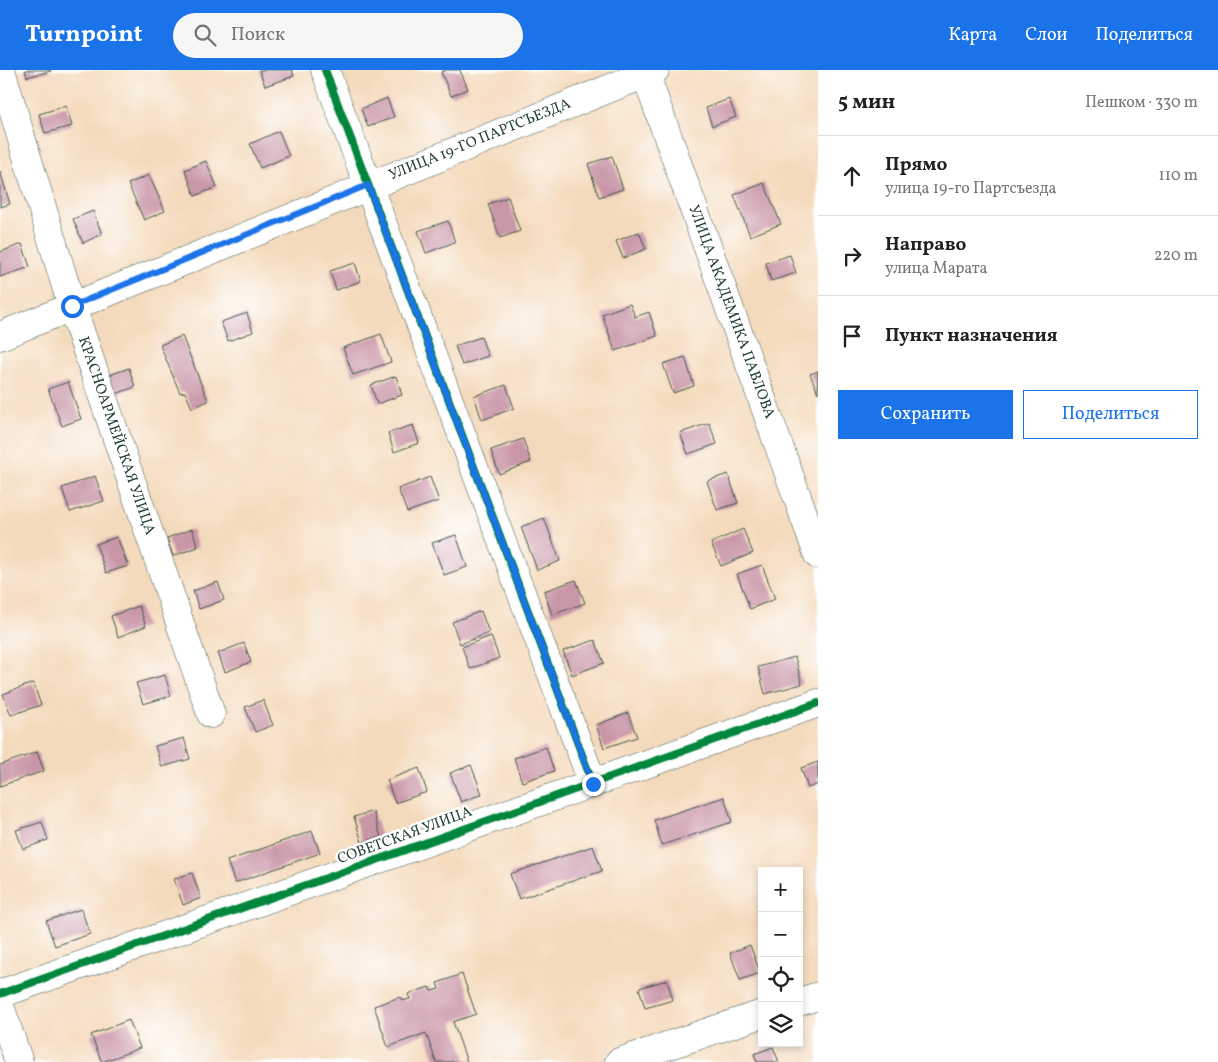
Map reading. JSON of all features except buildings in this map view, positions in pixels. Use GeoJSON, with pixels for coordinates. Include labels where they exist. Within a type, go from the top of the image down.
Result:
{"type":"FeatureCollection","features":[{"type":"Feature","properties":{"kind":"street","name":"КРАСНОАРМЕЙСКАЯ УЛИЦА"},"geometry":{"type":"LineString","coordinates":[[1,70],[72,306],[211,714]]}},
{"type":"Feature","properties":{"kind":"street"},"geometry":{"type":"LineString","coordinates":[[324,70],[593,784]]}},
{"type":"Feature","properties":{"kind":"street","name":"УЛИЦА 19-ГО ПАРТСЪЕЗДА"},"geometry":{"type":"LineString","coordinates":[[0,336],[648,71]]}},
{"type":"Feature","properties":{"kind":"street","name":"УЛИЦА АКАДЕМИКА ПАВЛОВА"},"geometry":{"type":"LineString","coordinates":[[648,71],[818,555]]}},
{"type":"Feature","properties":{"kind":"street","name":"СОВЕТСКАЯ УЛИЦА"},"geometry":{"type":"LineString","coordinates":[[0,994],[818,703]]}},
{"type":"Feature","properties":{"kind":"street"},"geometry":{"type":"LineString","coordinates":[[803,1001],[818,996]]}},
{"type":"Feature","properties":{"kind":"street"},"geometry":{"type":"LineString","coordinates":[[0,1006],[19,1062]]}},
{"type":"Feature","properties":{"kind":"street"},"geometry":{"type":"LineString","coordinates":[[623,1061],[758,1015]]}},
{"type":"Feature","properties":{"kind":"cycle path"},"geometry":{"type":"LineString","coordinates":[[325,70],[593,784]]}},
{"type":"Feature","properties":{"kind":"cycle path"},"geometry":{"type":"LineString","coordinates":[[0,994],[818,703]]}},
{"type":"Feature","properties":{"kind":"route"},"geometry":{"type":"LineString","coordinates":[[72,306],[368,185],[593,784]]}}]}
